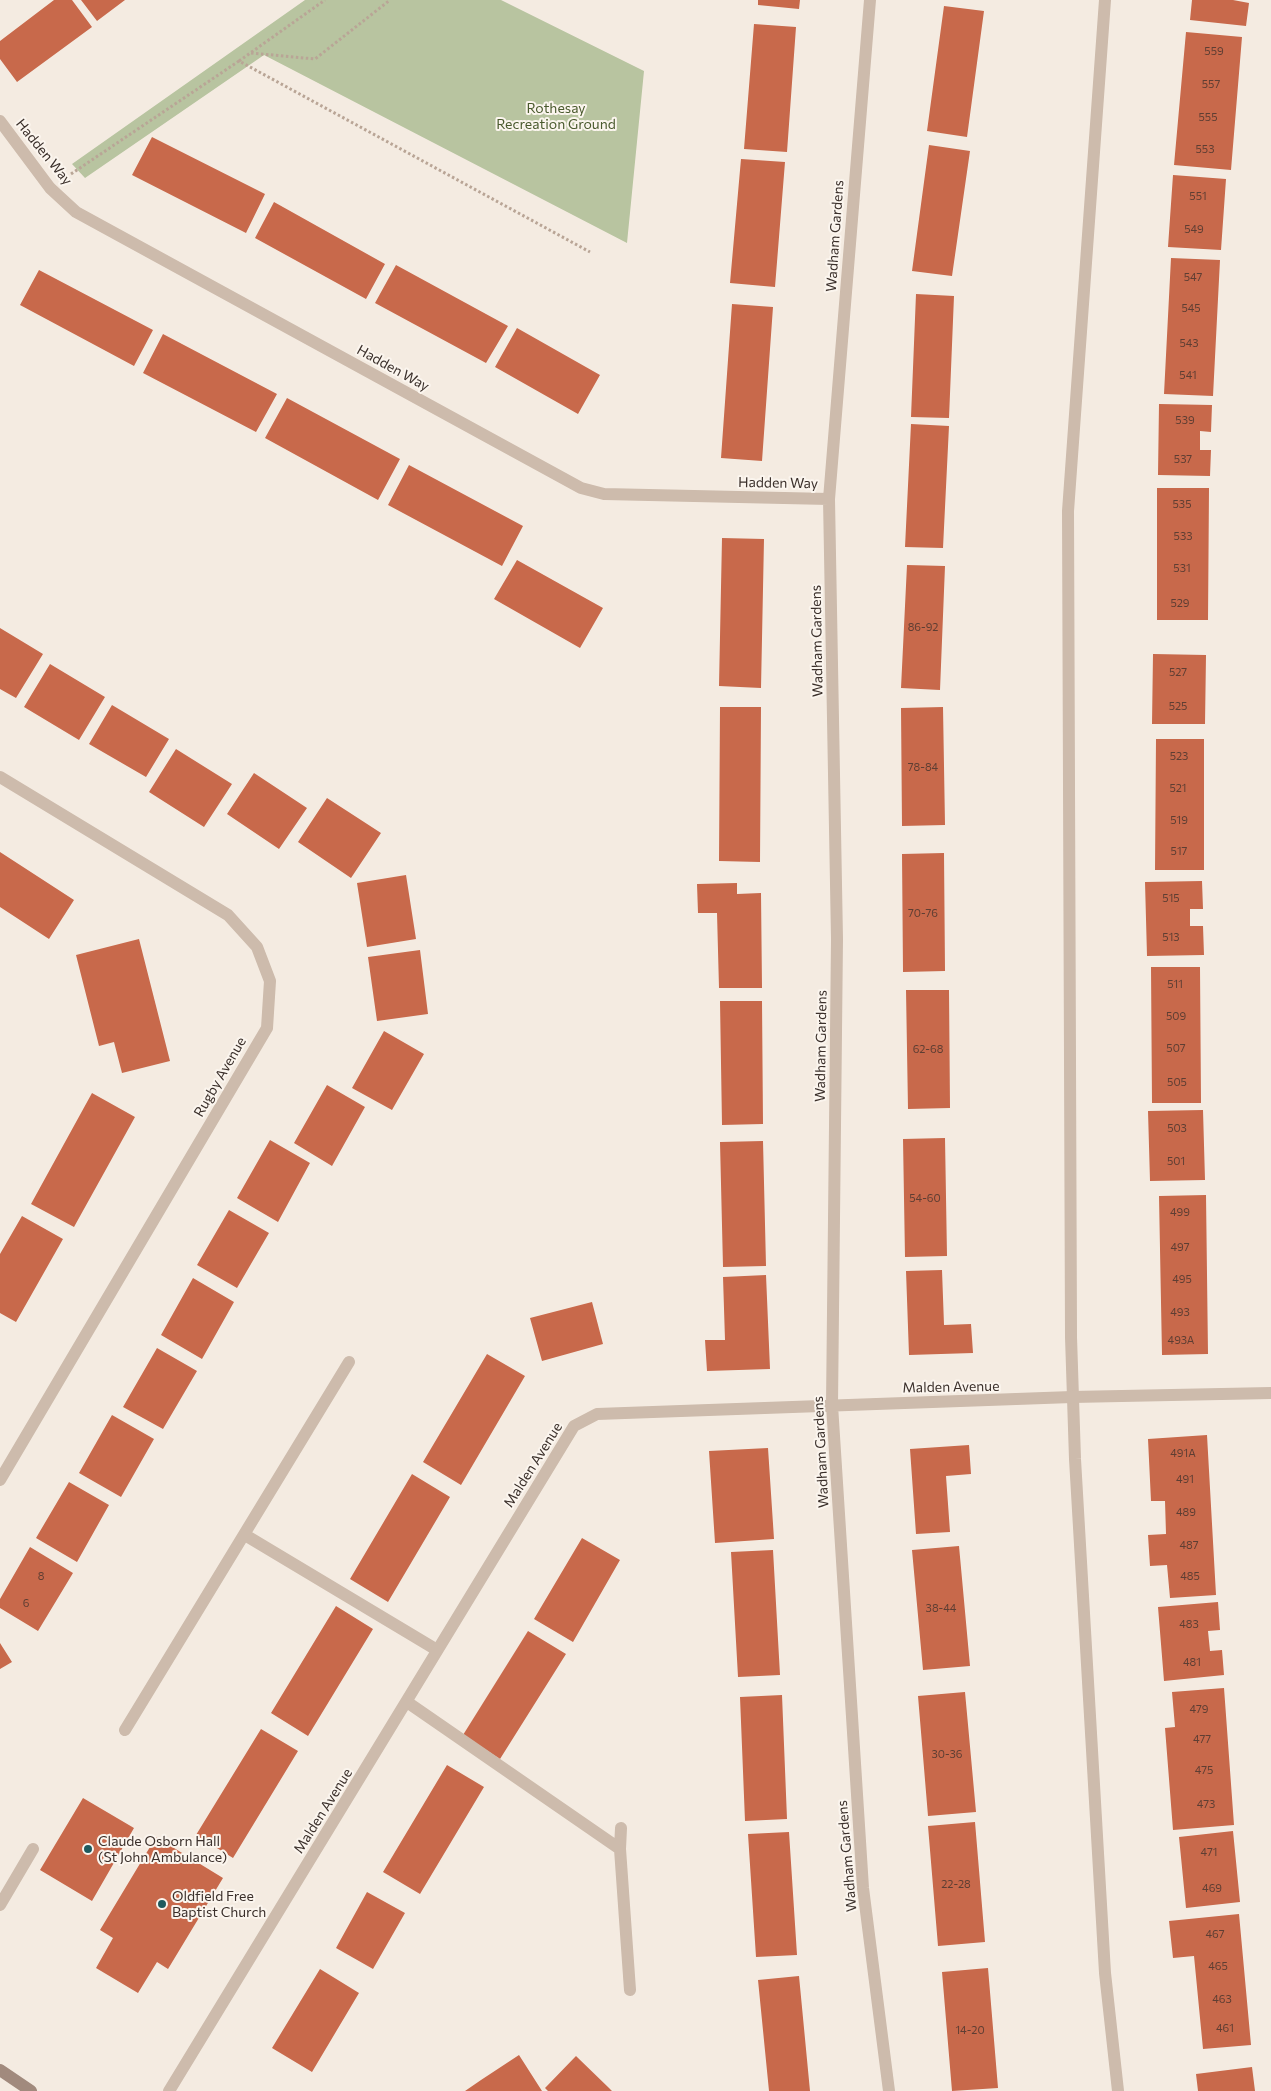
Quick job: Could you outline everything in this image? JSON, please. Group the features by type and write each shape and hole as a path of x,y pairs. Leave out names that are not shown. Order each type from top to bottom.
{"street":[{"name":"Wadham Gardens","path":"870,0 829,499 837,939 832,1405 864,1888 889,2091"},
{"path":"1105,0 1068,511 1072,1397 1105,1973 1118,2091"},
{"name":"Hadden Way","path":"0,122 50,188 76,212 581,488 604,494 829,499"},
{"name":"Rugby Avenue","path":"0,777 228,915 257,947 270,981 267,1028 0,1480"},
{"path":"125,1730 246,1535 349,1362"},
{"name":"Malden Avenue","path":"169,2091 574,1426 597,1414 1072,1397 1271,1393"},
{"path":"246,1535 437,1650"},
{"path":"407,1702 620,1849"},
{"path":"621,1828 620,1849 630,1990"},
{"path":"0,1905 33,1849"},
{"path":"0,2070 31,2091"}],"path":[{"path":"50,188 251,53 325,0"},
{"path":"251,53 314,59 390,0"},
{"path":"239,61 590,252"}],"green space":[{"name":"Rothesay Recreation Ground","path":"305,0 501,0 644,71 627,243 264,55 85,178 72,164"}],"building":[{"path":"54,0 72,0 92,27 17,82 0,59 0,41"},
{"path":"81,0 125,0 97,21"},
{"path":"758,0 800,0 799,9 758,5"},
{"path":"1192,0 1233,0 1249,3 1246,26 1190,20"},
{"path":"944,6 984,11 967,137 927,131"},
{"path":"754,24 796,27 787,152 744,149"},
{"path":"1186,32 1242,37 1231,170 1174,165"},
{"path":"152,137 265,194 246,233 132,175"},
{"path":"929,145 970,151 952,276 912,271"},
{"path":"741,159 785,162 775,287 730,283"},
{"path":"1173,175 1226,179 1221,250 1168,247"},
{"path":"274,202 385,264 366,299 255,238"},
{"path":"1171,258 1220,260 1213,396 1164,394"},
{"path":"396,265 508,326 486,363 375,303"},
{"path":"39,270 153,330 134,366 20,305"},
{"path":"916,294 954,296 949,418 911,417"},
{"path":"732,304 773,307 762,461 721,458"},
{"path":"517,328 600,375 578,414 495,367"},
{"path":"163,334 277,394 256,432 143,373"},
{"path":"287,398 400,459 378,500 265,438"},
{"path":"1159,404 1212,405 1211,432 1200,431 1200,450 1211,450 1210,476 1158,475"},
{"path":"911,424 949,426 943,548 905,547"},
{"path":"409,465 523,526 502,566 388,505"},
{"path":"1157,488 1209,488 1208,620 1157,620"},
{"path":"722,538 764,539 761,688 719,686"},
{"path":"517,560 603,608 580,648 494,599"},
{"path":"907,565 945,566 940,690 901,688"},
{"path":"0,628 43,654 16,698 0,689"},
{"path":"1153,654 1206,655 1205,724 1152,724"},
{"path":"50,664 105,697 79,740 24,707"},
{"path":"112,705 169,739 146,777 89,744"},
{"path":"720,707 761,707 760,862 719,861"},
{"path":"943,707 945,825 902,826 901,708"},
{"path":"1156,739 1204,739 1204,870 1155,870"},
{"path":"176,749 232,784 204,827 149,792"},
{"path":"254,773 307,808 279,849 227,814"},
{"path":"327,798 381,833 351,878 298,842"},
{"path":"0,852 74,900 49,939 0,907"},
{"path":"944,853 945,971 903,972 902,854"},
{"path":"406,875 416,939 367,947 357,883"},
{"path":"1202,881 1203,909 1190,909 1190,926 1203,926 1204,955 1147,956 1145,882"},
{"path":"737,883 737,894 761,893 762,988 719,988 717,913 698,913 697,884"},
{"path":"139,939 170,1061 122,1073 114,1042 99,1046 76,955"},
{"path":"420,950 428,1014 377,1021 368,957"},
{"path":"1151,967 1200,967 1201,1103 1152,1103"},
{"path":"906,990 949,990 950,1108 908,1109"},
{"path":"720,1001 762,1001 763,1124 722,1125"},
{"path":"384,1031 424,1054 392,1110 352,1088"},
{"path":"327,1085 365,1107 332,1166 294,1143"},
{"path":"92,1093 135,1117 74,1227 31,1204"},
{"path":"1203,1110 1205,1180 1150,1181 1148,1111"},
{"path":"945,1138 947,1256 905,1257 903,1139"},
{"path":"270,1140 310,1163 278,1222 237,1198"},
{"path":"763,1141 766,1266 723,1267 720,1142"},
{"path":"1206,1195 1208,1354 1162,1355 1159,1196"},
{"path":"229,1210 269,1233 237,1288 197,1265"},
{"path":"22,1216 63,1239 16,1322 0,1313 0,1254"},
{"path":"942,1270 944,1325 971,1324 973,1353 909,1355 906,1271"},
{"path":"766,1275 770,1369 707,1371 705,1340 725,1340 723,1277"},
{"path":"193,1278 234,1302 202,1359 161,1335"},
{"path":"592,1302 603,1344 542,1361 530,1318"},
{"path":"157,1348 197,1371 163,1429 123,1407"},
{"path":"487,1354 525,1376 461,1485 423,1462"},
{"path":"112,1415 154,1439 121,1497 79,1473"},
{"path":"1207,1435 1216,1595 1170,1598 1167,1565 1150,1566 1148,1535 1166,1534 1165,1501 1151,1501 1148,1439"},
{"path":"969,1445 971,1474 946,1476 950,1532 916,1534 910,1449"},
{"path":"768,1448 774,1539 715,1543 709,1451"},
{"path":"412,1474 450,1497 388,1602 350,1579"},
{"path":"69,1482 109,1505 77,1562 36,1538"},
{"path":"582,1538 620,1560 573,1642 534,1619"},
{"path":"959,1546 970,1666 923,1670 912,1550"},
{"path":"30,1547 73,1573 38,1631 0,1608 0,1599"},
{"path":"773,1550 780,1675 738,1677 731,1552"},
{"path":"1218,1602 1220,1630 1208,1631 1210,1651 1222,1650 1224,1675 1164,1681 1158,1607"},
{"path":"336,1606 373,1629 308,1736 271,1713"},
{"path":"528,1631 566,1654 500,1759 463,1735"},
{"path":"0,1643 12,1662 0,1669"},
{"path":"1224,1688 1234,1825 1173,1830 1165,1728 1175,1727 1172,1692"},
{"path":"965,1692 976,1812 928,1816 918,1696"},
{"path":"782,1695 787,1819 745,1821 740,1697"},
{"path":"261,1729 298,1751 233,1858 196,1835"},
{"path":"447,1765 484,1787 420,1894 383,1872"},
{"name":"Claude Osborn Hall (St John Ambulance)","path":"83,1798 134,1828 92,1901 40,1870"},
{"path":"975,1822 985,1942 938,1946 928,1826"},
{"path":"1233,1831 1240,1902 1186,1908 1179,1837"},
{"path":"789,1832 797,1955 756,1957 748,1834"},
{"name":"Oldfield Free Baptist Church","path":"156,1837 223,1878 168,1969 157,1962 138,1993 96,1968 113,1938 100,1930"},
{"path":"367,1892 405,1913 373,1969 336,1948"},
{"path":"1239,1914 1251,2045 1203,2049 1194,1956 1173,1958 1169,1921"},
{"path":"988,1968 998,2088 952,2091 942,1972"},
{"path":"320,1969 359,1993 312,2072 272,2048"},
{"path":"799,1976 810,2091 769,2091 758,1980"},
{"path":"519,2055 542,2091 465,2091 481,2080"},
{"path":"576,2056 612,2091 548,2091 545,2088"},
{"path":"1252,2067 1255,2091 1198,2091 1196,2074"}],"place":[{"name":"Claude Osborn Hall (St John Ambulance)","path":"88,1849"},
{"name":"Oldfield Free Baptist Church","path":"162,1904"}]}
